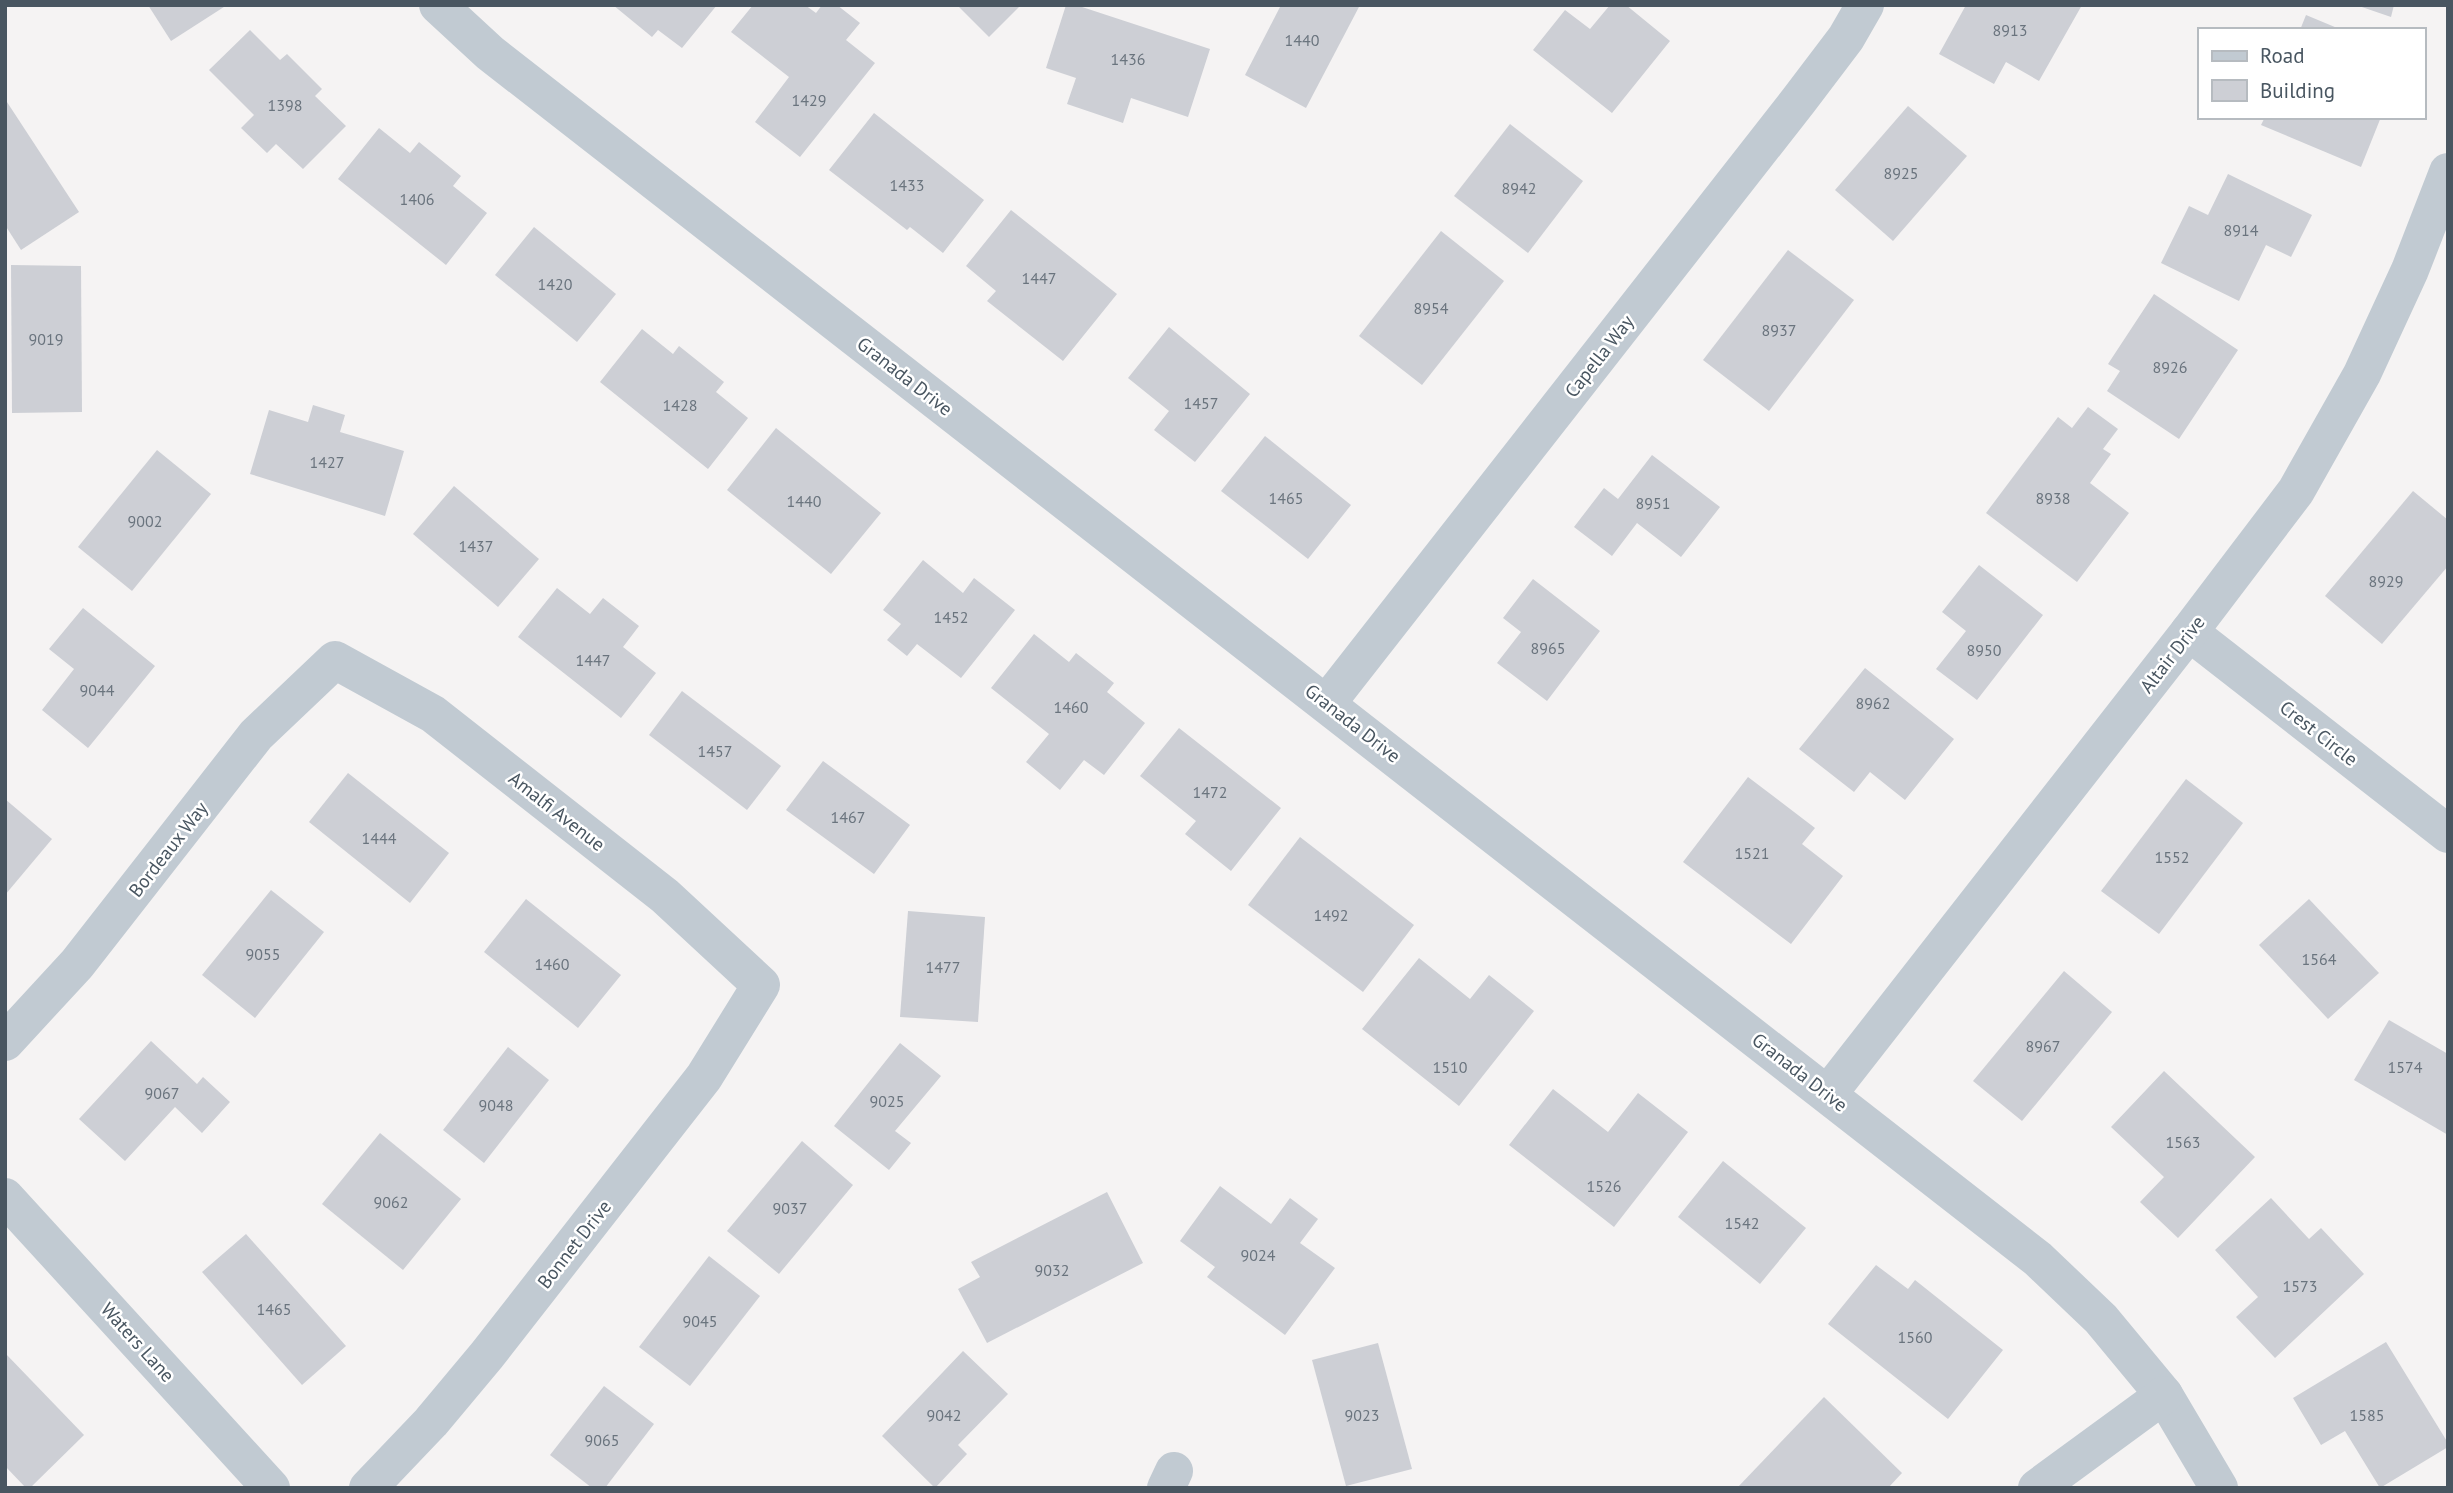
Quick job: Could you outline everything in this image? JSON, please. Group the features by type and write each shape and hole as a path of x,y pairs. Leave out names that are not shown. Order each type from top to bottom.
{"street":[{"name":"Granada Drive","path":"438,5 490,53 2038,1259 2101,1319 2164,1395 2219,1488"},
{"name":"Capella Way","path":"1327,703 1799,100 1846,38 1865,5"},
{"name":"Altair Drive","path":"1828,1094 2296,491 2362,374 2410,270 2448,172"},
{"name":"Crest Circle","path":"2189,632 2448,834"},
{"name":"Amalfi Avenue","path":"335,660 433,714 665,896 761,985"},
{"name":"Bordeaux Way","path":"5,1042 77,964 256,735 335,660"},
{"name":"Bonnet Drive","path":"368,1488 432,1422 504,1333 704,1077 761,985"},
{"name":"Waters Lane","path":"5,1197 271,1488"},
{"path":"2037,1488 2164,1395"}],"building":[{"path":"148,5 227,5 171,41"},
{"path":"613,5 717,5 682,48 658,30 652,37"},
{"path":"753,5 805,5 816,13 822,5 837,5 860,23 846,40 875,63 800,157 755,122 789,77 731,32"},
{"path":"957,5 1021,5 989,37"},
{"path":"1066,5 1076,5 1210,49 1188,117 1131,98 1123,123 1067,104 1076,78 1046,68"},
{"path":"1281,5 1360,5 1306,108 1245,75"},
{"path":"1610,5 1626,5 1670,41 1612,113 1533,50 1565,10 1590,29"},
{"path":"1966,5 2082,5 2039,81 2006,62 1994,84 1939,54"},
{"path":"2356,5 2394,5 2391,17"},
{"path":"2306,15 2337,28 2301,28"},
{"path":"250,30 280,60 287,54 322,89 315,96 346,126 303,169 276,144 267,153 241,128 254,115 209,70"},
{"path":"5,99 79,212 21,250 5,225"},
{"path":"1908,106 1967,156 1893,241 1835,190"},
{"path":"874,113 984,200 943,253 910,227 907,230 829,170"},
{"path":"2264,119 2380,119 2361,167 2261,125"},
{"path":"1510,124 1583,181 1528,253 1454,196"},
{"path":"379,128 410,153 419,142 461,176 453,186 487,213 446,265 338,179"},
{"path":"2228,174 2312,215 2291,257 2266,245 2239,301 2161,263 2189,206 2208,215"},
{"path":"1011,210 1117,294 1063,361 987,301 996,291 966,266"},
{"path":"534,227 616,294 577,342 495,275"},
{"path":"1441,231 1504,281 1422,385 1359,336"},
{"path":"1788,250 1854,300 1769,411 1703,360"},
{"path":"11,265 81,266 82,412 12,413"},
{"path":"2154,294 2238,350 2179,439 2107,391 2120,371 2108,364"},
{"path":"1169,327 1250,394 1195,462 1154,430 1169,411 1128,378"},
{"path":"642,329 673,354 679,346 724,382 716,392 748,418 708,469 600,382"},
{"path":"313,405 345,415 340,432 404,451 385,516 250,474 269,410 308,422"},
{"path":"2088,407 2118,429 2103,449 2111,454 2090,483 2129,513 2077,582 1986,513 2058,417 2072,428"},
{"path":"776,428 881,513 831,574 727,490"},
{"path":"1265,436 1351,505 1308,559 1221,491"},
{"path":"157,450 211,494 132,591 78,547"},
{"path":"1652,455 1720,507 1681,557 1637,523 1612,556 1574,527 1604,488 1618,499"},
{"path":"454,486 539,559 498,607 413,534"},
{"path":"2413,491 2448,520 2448,566 2382,644 2325,596"},
{"path":"923,560 963,593 974,578 1015,610 961,678 917,644 907,656 887,640 901,624 883,610"},
{"path":"1979,565 2043,615 1977,700 1936,669 1966,631 1942,612"},
{"path":"1533,579 1600,631 1547,701 1497,663 1521,632 1503,618"},
{"path":"557,588 590,614 603,598 639,626 623,647 656,673 621,718 518,637"},
{"path":"83,608 155,666 88,748 42,710 74,669 49,649"},
{"path":"1034,634 1069,662 1076,653 1114,683 1107,692 1145,723 1104,775 1084,760 1060,790 1026,762 1049,734 991,688"},
{"path":"1865,668 1954,739 1905,800 1870,772 1854,792 1799,749"},
{"path":"682,691 781,766 747,810 649,735"},
{"path":"1179,728 1281,808 1231,871 1185,834 1196,821 1140,776"},
{"path":"823,761 910,825 874,874 786,810"},
{"path":"348,773 449,853 410,903 309,822"},
{"path":"1748,777 1815,828 1802,844 1843,876 1791,944 1683,862"},
{"path":"2186,779 2243,823 2159,934 2101,891"},
{"path":"5,799 52,839 5,895"},
{"path":"1300,837 1414,925 1363,992 1248,905"},
{"path":"271,890 324,932 255,1018 202,975"},
{"path":"526,899 621,975 578,1028 484,952"},
{"path":"2309,899 2379,973 2328,1019 2259,945"},
{"path":"908,911 985,917 978,1022 900,1017"},
{"path":"1419,958 1470,999 1489,975 1534,1011 1459,1106 1362,1029"},
{"path":"2064,971 2112,1012 2022,1121 1973,1081"},
{"path":"2389,1020 2448,1054 2448,1135 2354,1080"},
{"path":"151,1041 197,1084 203,1077 230,1102 202,1133 175,1107 125,1161 79,1119"},
{"path":"900,1043 941,1076 895,1131 911,1143 889,1170 834,1126"},
{"path":"508,1047 549,1080 484,1163 443,1130"},
{"path":"2164,1071 2255,1157 2178,1238 2140,1202 2164,1177 2111,1127"},
{"path":"1553,1089 1608,1132 1638,1093 1688,1132 1614,1227 1509,1145"},
{"path":"380,1133 461,1199 403,1270 322,1204"},
{"path":"802,1141 853,1185 779,1274 727,1231"},
{"path":"1723,1161 1806,1228 1760,1284 1678,1217"},
{"path":"1220,1186 1271,1224 1290,1198 1318,1219 1300,1243 1335,1268 1285,1335 1207,1277 1215,1267 1180,1241"},
{"path":"1107,1192 1143,1263 987,1343 958,1289 980,1277 971,1262"},
{"path":"2271,1198 2309,1239 2321,1228 2364,1274 2275,1358 2236,1317 2258,1297 2215,1250"},
{"path":"246,1234 346,1346 302,1385 202,1272"},
{"path":"709,1256 760,1296 690,1386 639,1347"},
{"path":"1876,1265 1908,1289 1915,1280 2003,1350 1948,1419 1828,1324"},
{"path":"2386,1342 2448,1447 2380,1488 2345,1431 2321,1445 2293,1398"},
{"path":"1378,1343 1412,1469 1346,1486 1312,1360"},
{"path":"963,1351 1008,1394 958,1445 967,1454 935,1488 882,1436"},
{"path":"5,1353 84,1435 30,1488 26,1488 5,1466"},
{"path":"604,1386 654,1424 605,1488 592,1488 550,1455"},
{"path":"1824,1397 1902,1473 1888,1488 1737,1488"}]}
